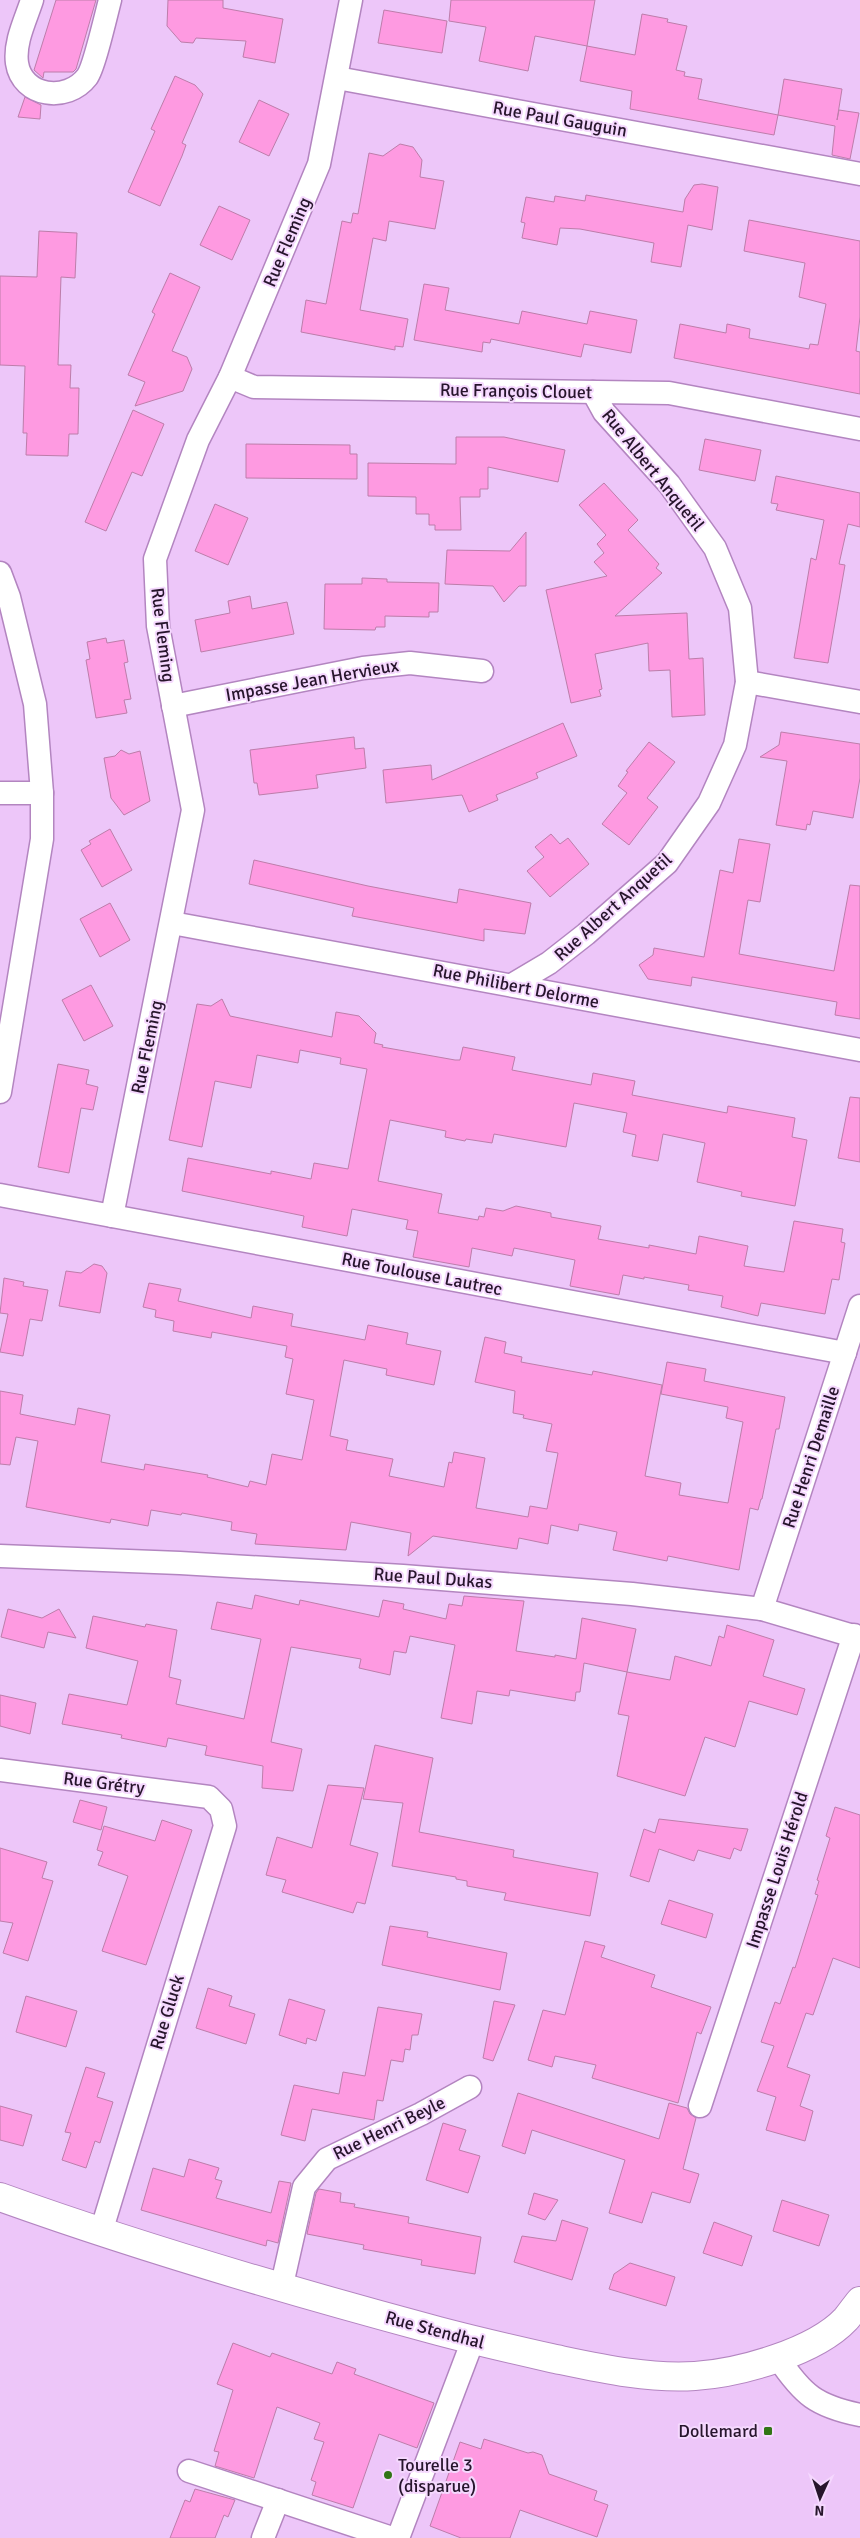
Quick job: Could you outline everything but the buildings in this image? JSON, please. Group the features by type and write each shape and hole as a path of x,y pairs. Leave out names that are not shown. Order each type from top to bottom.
{"street":[{"path":"32,0 16,46 17,62 21,78 31,88 54,94 76,88 88,75 110,0"},
{"path":"337,78 351,0"},
{"name":"Rue Paul Gauguin","path":"337,78 860,174"},
{"name":"Rue Fleming","path":"112,1216 194,810 158,626 155,559 198,440 230,377 319,164 337,78"},
{"name":"Rue François Clouet","path":"230,377 254,387 669,393 860,429"},
{"name":"Rue Albert Anquetil","path":"512,985 549,963 586,934 667,863 709,803 735,744 747,682 740,608 715,548 669,484 604,412 593,392"},
{"path":"0,573 9,597 35,704 42,793 42,838 0,1092"},
{"name":"Impasse Jean Hervieux","path":"173,706 363,668 410,663 482,672"},
{"path":"747,682 860,702"},
{"path":"0,792 42,793"},
{"name":"Rue Philibert Delorme","path":"172,923 860,1050"},
{"name":"Rue Toulouse Lautrec","path":"0,1195 845,1353"},
{"name":"Rue Henri Demaille","path":"762,1609 860,1306"},
{"name":"Rue Paul Dukas","path":"0,1556 180,1563 403,1576 632,1594 762,1609 857,1637"},
{"name":"Impasse Louis Hérold","path":"700,2106 857,1637"},
{"name":"Rue Grétry","path":"0,1770 209,1797"},
{"name":"Rue Gluck","path":"101,2232 225,1826 221,1809 209,1797"},
{"name":"Rue Henri Beyle","path":"281,2289 304,2187 327,2159 470,2088"},
{"name":"Rue Stendhal","path":"0,2197 101,2232 281,2289 473,2340 626,2374 694,2376 743,2369 778,2358 835,2328 846,2319 860,2301"},
{"path":"398,2538 473,2340"},
{"path":"778,2358 792,2378 812,2398 830,2409 860,2415"},
{"path":"189,2471 392,2538"},
{"path":"264,2538 278,2500"}],"place":[{"name":"Dollemard","path":"768,2431"},
{"name":"Tourelle 3 (disparue)","path":"388,2475"}]}
